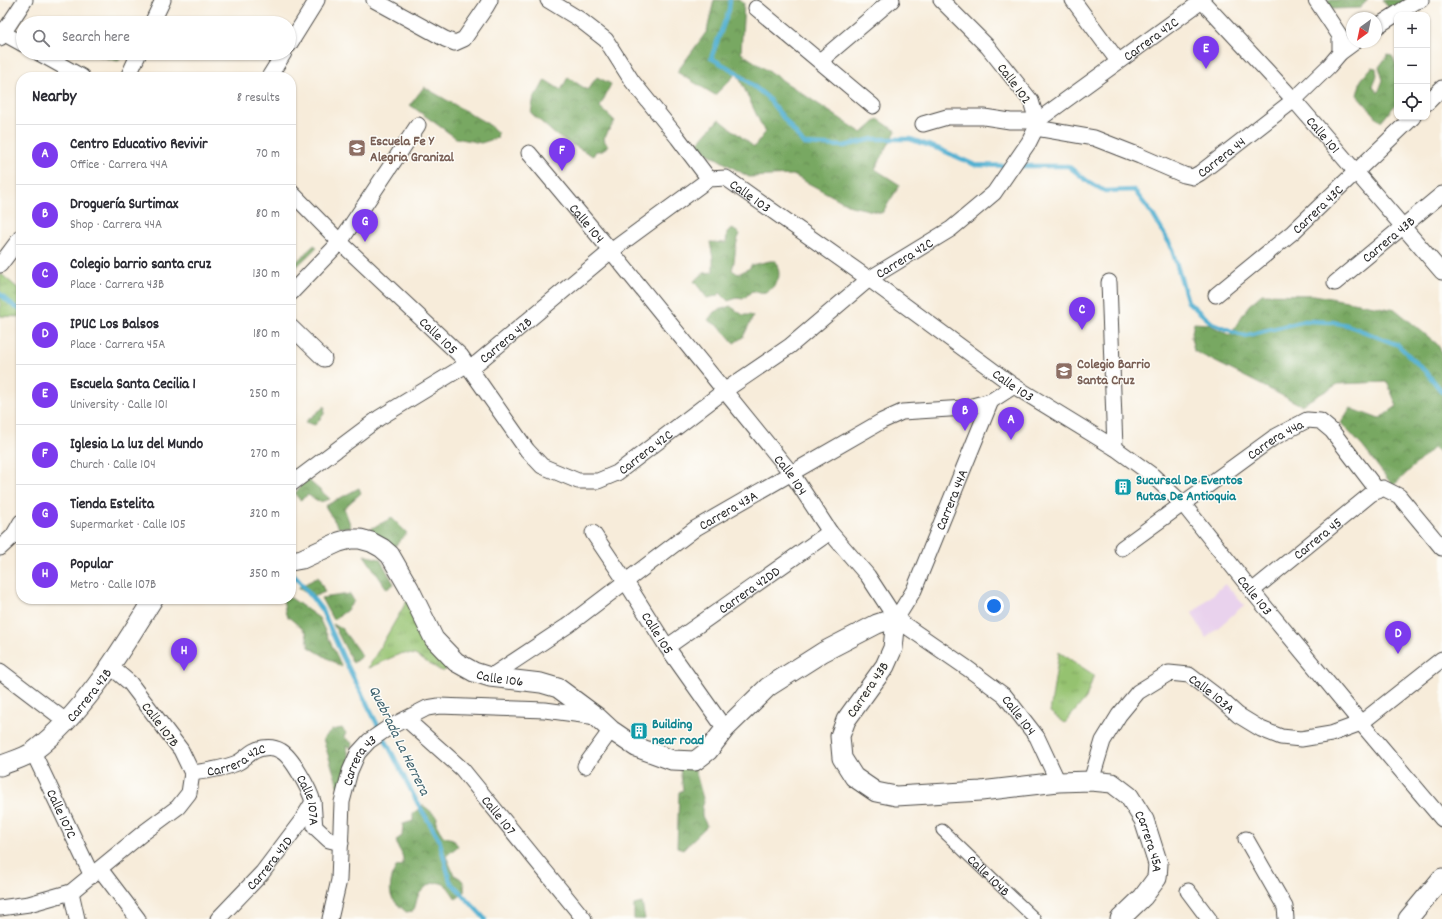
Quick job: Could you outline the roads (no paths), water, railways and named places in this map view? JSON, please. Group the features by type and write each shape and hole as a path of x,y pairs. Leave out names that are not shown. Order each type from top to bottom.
{"street":[{"path":"16,41 1,34 25,0"},
{"path":"155,16 163,0"},
{"path":"296,34 317,0"},
{"path":"374,0 455,43 464,39 490,0"},
{"path":"548,0 579,19 606,40 632,81 709,179"},
{"path":"820,61 892,0"},
{"path":"1073,0 1118,61"},
{"name":"Carrera 42C","path":"578,481 598,481 617,473 724,391 790,346 869,279 951,229 994,193 1034,130 1118,61 1202,0"},
{"name":"Calle 101","path":"1202,0 1294,100 1442,272"},
{"path":"1316,0 1340,36 1340,53"},
{"path":"1382,23 1415,2 1421,0"},
{"name":"Calle 102","path":"924,124 947,117 984,117 1010,120 1034,130 1031,101 988,47 944,1"},
{"path":"756,8 873,106"},
{"name":"Carrera 44","path":"1034,130 1094,138 1184,175 1193,177 1294,100 1329,66 1340,53 1347,48"},
{"path":"52,60 73,72"},
{"path":"130,72 136,60"},
{"path":"272,72 280,60"},
{"path":"1430,100 1442,88"},
{"name":"Carrera 43C","path":"1216,295 1293,232 1410,120"},
{"path":"296,288 340,242 418,125"},
{"name":"Calle 104","path":"529,153 611,251 792,474 830,532 868,576 896,619 1005,696 1037,737 1058,782"},
{"name":"Calle 103","path":"709,179 726,178 869,279 1014,386 1115,448 1152,475 1183,504 1252,592 1442,819"},
{"name":"Carrera 42B","path":"296,480 379,418 466,365 476,364 611,251 709,179"},
{"name":"Carrera 43B","path":"1335,283 1442,194"},
{"name":"Calle 105","path":"296,197 340,242 461,356 527,450 542,466 578,481"},
{"path":"0,265 16,244"},
{"path":"1109,282 1115,448"},
{"path":"296,332 324,359"},
{"path":"992,401 1014,386"},
{"name":"Carrera 43A","path":"490,677 567,626 696,528 882,421 902,412 965,408 992,401"},
{"name":"Carrera 44A","path":"896,619 914,590 992,401"},
{"name":"Carrera 44a","path":"1122,548 1273,438 1307,420 1320,421 1332,431 1380,489"},
{"path":"1380,489 1399,496 1442,548"},
{"name":"Carrera 45","path":"1252,592 1371,494 1380,489"},
{"path":"0,548 13,536 16,531"},
{"name":"Carrera 42DD","path":"667,647 830,532"},
{"name":"Calle 105","path":"593,533 667,647 726,730"},
{"name":"Calle 106","path":"296,560 302,559 339,542 350,539 360,539 371,542 382,548 390,555 409,588 434,639 456,662 474,672 490,677 541,683 558,688 636,747 672,760 695,761 708,751 726,730"},
{"name":"Carrera 42B","path":"0,766 32,752 67,722 110,666 150,604"},
{"path":"726,730 768,687 823,652 877,624 896,619"},
{"name":"Carrera 43B","path":"896,619 893,648 885,666 846,720 840,736 842,758 854,776 876,792 896,796 981,791 1058,782"},
{"path":"1361,723 1442,659"},
{"name":"Calle 107B","path":"110,666 130,683 181,750 192,773"},
{"path":"0,671 67,722"},
{"name":"Calle 103A","path":"1090,780 1103,741 1119,715 1138,692 1169,673 1189,675 1218,697 1238,715 1261,729 1281,737 1301,740 1331,734 1361,723"},
{"name":"Carrera 43","path":"330,919 339,880 342,802 350,771 358,753 369,741 388,728 427,708 440,706 545,710 604,724"},
{"name":"Calle 107","path":"406,719 462,769 584,919"},
{"path":"585,766 604,724"},
{"name":"Carrera 42C","path":"192,773 212,770 237,762 250,752 263,748 270,747 280,750"},
{"name":"Calle 107A","path":"280,750 287,755 308,788 312,802 315,827 329,840 341,843"},
{"name":"Calle 107C","path":"32,752 96,873 138,919"},
{"path":"0,908 29,904 71,892 143,833 178,807 189,793 192,773"},
{"path":"1058,782 1090,780"},
{"name":"Carrera 45A","path":"1090,780 1112,783 1129,796 1144,820 1158,864 1157,878 1143,897 1124,918"},
{"name":"Carrera 42D","path":"218,919 262,873 302,820 312,802"},
{"name":"Calle 104B","path":"942,830 1035,919"},
{"path":"1246,840 1285,907 1286,919"},
{"path":"1408,919 1442,878"},
{"path":"1188,891 1209,919"},
{"path":"71,892 77,919"}],"waterway":[{"path":"730,0 729,10 711,58 736,72 767,97 804,144 844,146 873,139 910,139 939,149 975,165 1009,166"},
{"path":"1016,166 1068,166 1090,183 1105,191 1134,190 1153,215 1171,246 1188,302 1212,323 1244,336 1305,321 1332,322 1347,325 1398,345 1428,374 1442,392"},
{"name":"Quebrada La Herrera","path":"0,294 16,307"},
{"name":"Quebrada La Herrera","path":"296,577 322,610 343,657 417,802 439,839 450,881 485,919"}],"place":[{"name":"Escuela Santa Cecilia 1","path":"1206,69"},
{"name":"Escuela Fe Y Alegria Granizal","path":"357,148"},
{"name":"Iglesia La luz del Mundo","path":"562,171"},
{"name":"Tienda Estelita","path":"365,242"},
{"name":"Colegio barrio santa cruz","path":"1082,330"},
{"name":"Colegio Barrio Santa Cruz","path":"1064,371"},
{"name":"Droguería Surtimax","path":"965,431"},
{"name":"Centro Educativo Revivir","path":"1011,440"},
{"name":"Sucursal De Eventos Rutas De Antioquia","path":"1123,487"},
{"name":"IPUC Los Balsos","path":"1398,654"},
{"name":"Popular","path":"184,671"},
{"name":"Building near road","path":"639,731"}]}
